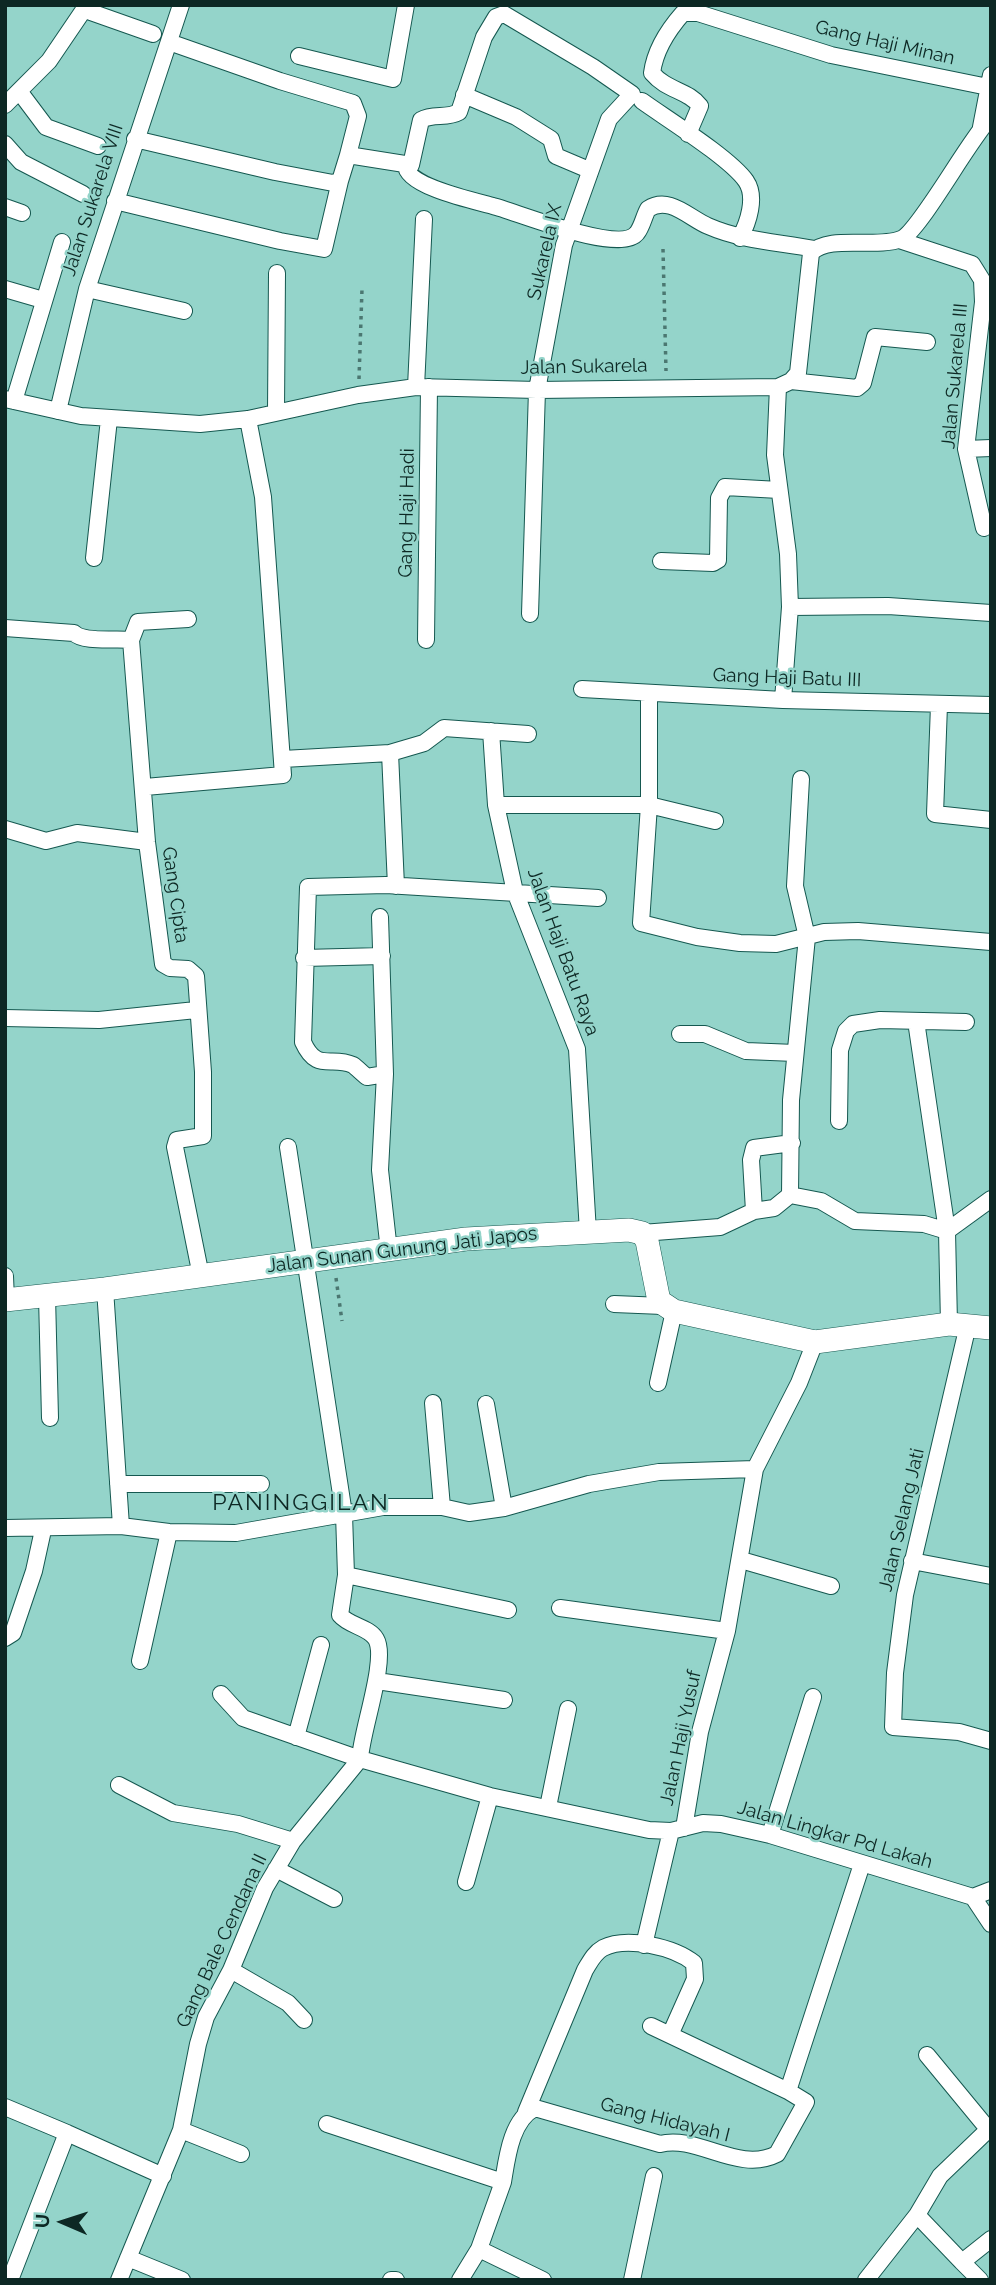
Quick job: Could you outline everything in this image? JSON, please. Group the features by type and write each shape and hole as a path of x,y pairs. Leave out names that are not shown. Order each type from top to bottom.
{"street":[{"name":"Jalan Sukarela VIII","path":"58,411 87,289 181,5"},
{"path":"299,56 393,79 406,5"},
{"path":"5,105 48,61 86,7 153,34"},
{"path":"348,155 406,165 413,161 421,120 429,115 454,115 464,95 484,37 496,16 505,10 637,97 746,181 751,192 750,214 740,238"},
{"name":"Gang Haji Minan","path":"688,134 700,106 694,99 662,85 652,74 654,59 671,26 683,13 698,13 831,55 990,81 986,122"},
{"path":"115,201 280,241 324,248 358,116 353,103 169,42"},
{"path":"19,91 46,127 97,146"},
{"path":"464,95 516,117 551,139 556,156 589,170"},
{"name":"Sukarela IX","path":"530,614 537,390 568,231 609,119 637,97"},
{"path":"406,165 406,172 411,176 435,188 568,231 627,239 637,233 649,209 661,204 673,206 698,222 740,238 815,248 899,240 914,230 986,122"},
{"path":"135,139 275,172 333,183 340,181"},
{"path":"5,144 21,162 83,194"},
{"path":"5,207 22,213"},
{"name":"Gang Haji Hadi","path":"424,219 426,640"},
{"name":"Jalan Sukarela III","path":"899,240 972,264 982,279 983,302 966,449 984,528"},
{"path":"10,400 62,242"},
{"path":"783,700 790,607 788,554 775,455 784,384 798,373 808,262 815,248"},
{"path":"276,411 277,273"},
{"path":"5,289 43,300"},
{"path":"87,289 184,311"},
{"name":"Jalan Sukarela","path":"10,400 109,419 200,424 248,419 358,395 423,387 537,390 784,384 857,388 863,383 875,337 927,342"},
{"path":"94,558 109,419"},
{"path":"145,787 283,775 276,719 263,498 248,419"},
{"path":"966,449 991,448"},
{"path":"661,561 713,563 718,560 719,498 725,487 779,490"},
{"path":"790,607 888,606 991,613"},
{"path":"5,628 74,633 78,638 97,640 104,637 131,640 138,622 188,619"},
{"name":"Gang Cipta","path":"131,640 145,787 147,842 163,964 170,968 188,969 196,976 196,1010 203,1072 202,1136 177,1140 175,1147 201,1276"},
{"name":"Gang Haji Batu III","path":"582,689 783,700 991,705"},
{"path":"649,694 649,805 641,923 697,937 740,943 776,944 824,932 991,942"},
{"path":"939,705 935,814 991,821"},
{"path":"283,759 390,753 417,746 444,728 528,734"},
{"name":"Jalan Haji Batu Raya","path":"491,731 496,805 515,892 577,1049 588,1231"},
{"path":"390,753 396,886"},
{"path":"658,1383 668,1309 655,1290 647,1241 642,1233 720,1227 754,1211 774,1208 790,1195 795,1053 807,937 795,886 801,779"},
{"path":"496,805 649,805 715,821"},
{"path":"5,829 46,841 77,833 128,842 147,842"},
{"path":"385,1074 367,1077 352,1065 318,1061 309,1055 303,1042 304,958 309,887 396,886 598,898"},
{"path":"380,917 385,1074 380,1170 389,1251"},
{"path":"304,958 382,956"},
{"path":"5,1018 99,1020 196,1010"},
{"path":"839,1121 839,1050 846,1031 862,1020 966,1022"},
{"name":"Jalan Selang Jati","path":"916,1021 947,1231 969,1325 912,1560 895,1673 892,1727 959,1732 991,1741"},
{"path":"680,1034 705,1034 746,1051 795,1053"},
{"path":"754,1211 751,1160 754,1148 792,1143"},
{"path":"288,1147 344,1514 346,1575 340,1615 371,1634 378,1642 377,1681 361,1739 360,1759"},
{"path":"790,1195 821,1201 855,1221 924,1224 947,1231 991,1199"},
{"name":"Jalan Sunan Gunung Jati Japos","path":"6,1300 501,1235 629,1230 642,1233"},
{"path":"5,1276 6,1300"},
{"path":"105,1289 121,1526"},
{"path":"47,1296 50,1418"},
{"path":"614,1304 668,1309 815,1342 969,1325"},
{"name":"Jalan Haji Yusuf","path":"221,1694 237,1715 360,1759 490,1796 649,1830 677,1830 727,1631 755,1469 799,1383 815,1342"},
{"path":"433,1403 442,1507"},
{"path":"486,1404 504,1508"},
{"path":"5,1528 43,1530 121,1526 169,1532 236,1533 383,1507 442,1507 469,1513 504,1508 589,1484 659,1472 755,1469"},
{"path":"118,1484 261,1484"},
{"path":"5,1638 13,1633 34,1571 43,1530"},
{"path":"140,1661 169,1532"},
{"path":"741,1560 831,1586"},
{"path":"912,1560 991,1576"},
{"path":"346,1575 508,1610"},
{"path":"560,1608 727,1631"},
{"path":"296,1737 321,1644"},
{"path":"377,1681 503,1700"},
{"path":"770,1835 813,1697"},
{"path":"548,1807 568,1709"},
{"name":"Gang Bale Cendana II","path":"119,2280 181,2130 206,2017 231,1970 276,1869 293,1841 360,1759"},
{"path":"119,1786 173,1813 238,1824 293,1841"},
{"path":"466,1882 490,1796"},
{"name":"Jalan Lingkar Pd Lakah","path":"677,1830 703,1823 721,1824 770,1835 978,1902"},
{"path":"644,1945 677,1830"},
{"path":"651,2026 788,2091 862,1864"},
{"path":"276,1869 334,1899"},
{"path":"991,1890 978,1902 991,1924"},
{"path":"460,2280 479,2249 503,2182 508,2154 595,1954 604,1947 644,1945 685,1956 694,1963 695,1979 670,2035"},
{"path":"231,1970 288,2003 304,2020"},
{"path":"888,2280 871,2274 917,2215 940,2176 989,2128 927,2055"},
{"name":"Gang Hidayah I","path":"526,2112 542,2108 660,2144 671,2141 735,2158 771,2157 777,2154 806,2102 788,2091"},
{"path":"5,2107 163,2176"},
{"path":"327,2124 503,2182"},
{"path":"181,2130 241,2154"},
{"path":"10,2280 67,2133"},
{"path":"632,2280 654,2176"},
{"path":"917,2215 980,2280"},
{"path":"962,2262 991,2239"},
{"path":"479,2249 543,2280"},
{"path":"128,2258 183,2280"}],"path":[{"path":"663,249 667,387"},
{"path":"358,395 362,289"},
{"path":"333,1258 342,1321"}],"district":[{"name":"PANINGGILAN","path":"301,1503"}]}
